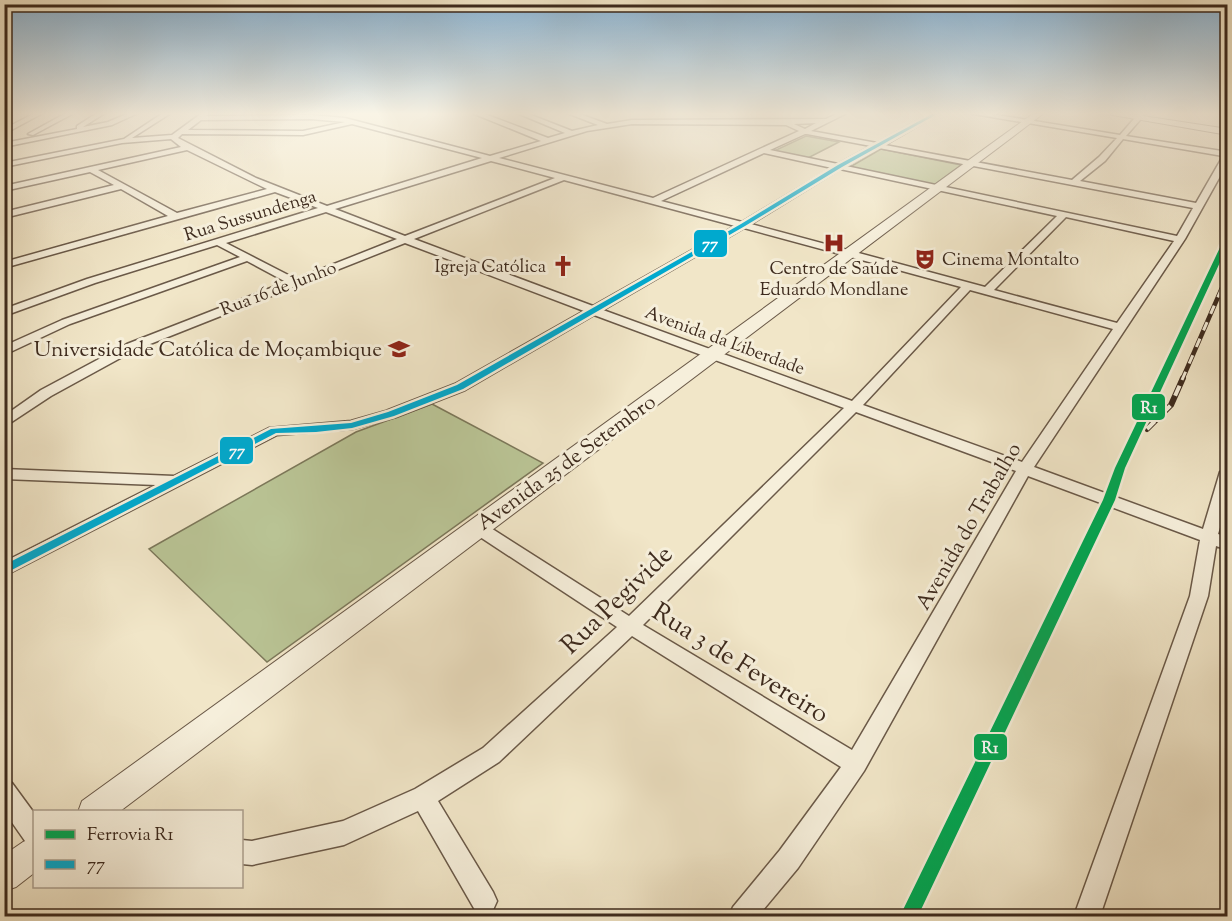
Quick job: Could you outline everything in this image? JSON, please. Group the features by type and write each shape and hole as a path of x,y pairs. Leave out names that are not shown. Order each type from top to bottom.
{"street":[{"path":"4,165 48,156"},
{"path":"4,189 149,156"},
{"name":"Avenida da Liberdade","path":"203,156 275,189 405,240 1218,541"},
{"path":"485,156 1121,328"},
{"name":"Rua Sussundenga","path":"4,313 91,281 499,156"},
{"path":"654,201 754,156"},
{"path":"790,156 1180,239"},
{"path":"4,570 274,431 352,424 429,401 460,387 859,156"},
{"path":"930,156 1197,206"},
{"name":"Avenida 25 de Setembro","path":"101,809 477,527 984,156"},
{"path":"1073,183 1105,156"},
{"name":"Avenida do Trabalho","path":"742,916 789,859 856,764 1024,470 1180,239 1226,156"},
{"path":"91,169 177,217"},
{"name":"Rua 16 de Junho","path":"4,423 46,393 131,347 564,177"},
{"path":"4,215 122,186"},
{"path":"4,265 275,189"},
{"path":"986,292 1063,215"},
{"path":"218,242 294,282"},
{"path":"4,351 66,322 247,258"},
{"name":"Rua Pegivide","path":"243,852 252,853 344,834 423,798 491,755 630,626 853,406 967,287"},
{"path":"1087,916 1218,541 1227,472"},
{"path":"4,474 176,482"},
{"name":"Rua 3 de Fevereiro","path":"477,527 630,626 856,764"},
{"path":"4,791 33,831"},
{"path":"423,798 484,901"},
{"path":"4,875 33,854"}],"green space":[{"path":"869,156 916,156 961,165 934,185 850,167"},
{"path":"432,404 543,463 267,662 149,549 356,432"}],"railway":[{"path":"1182,380 1228,274"},
{"path":"1147,429 1171,405 1183,378"}],"rail line":[{"name":"R1","path":"909,916 1109,500 1120,468 1228,237"}],"transit line":[{"name":"77","path":"4,570 274,431 352,425 391,414 460,387 743,225 858,156"}],"place":[{"name":"Centro de Saúde Eduardo Mondlane","path":"834,243"},
{"name":"Cinema Montalto","path":"925,259"},
{"name":"Igreja Católica","path":"563,266"},
{"name":"Universidade Católica de Moçambique","path":"399,349"}]}
